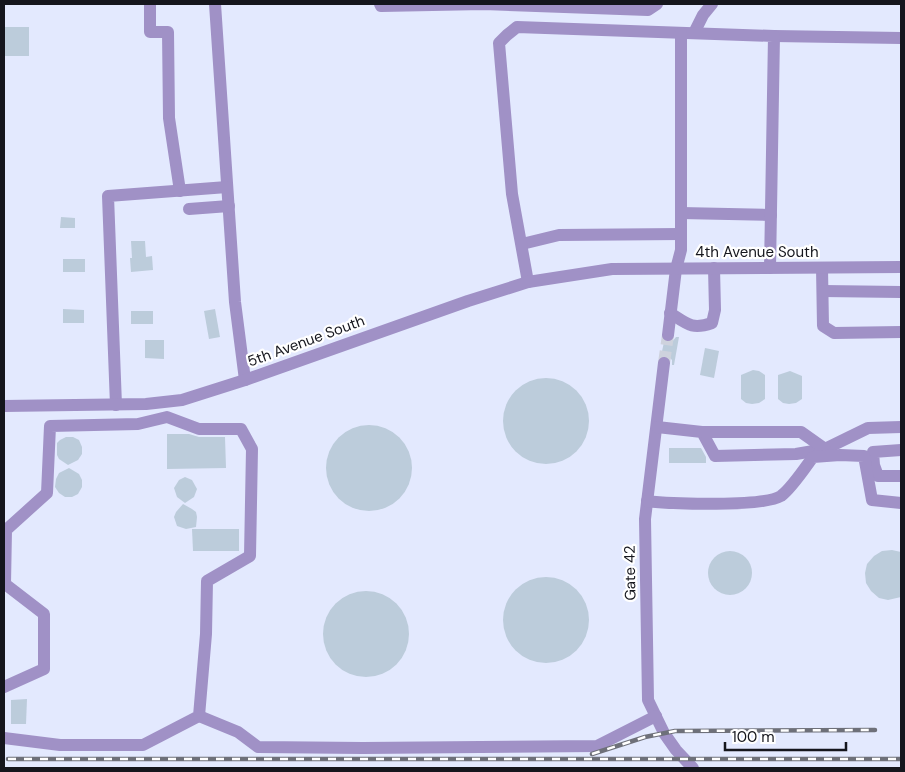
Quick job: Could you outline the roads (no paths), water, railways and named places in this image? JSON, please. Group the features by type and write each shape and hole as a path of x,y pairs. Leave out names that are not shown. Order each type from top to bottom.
{"street":[{"path":"150,4 150,32 168,32 169,118 180,191"},
{"path":"215,4 235,302 245,380"},
{"path":"380,5 484,4 648,10 657,4"},
{"path":"668,335 676,268 681,250 688,33 712,4"},
{"path":"528,282 512,194 499,43 517,27 774,36 901,38"},
{"path":"770,268 774,36"},
{"path":"116,405 108,196 227,187"},
{"path":"189,209 229,206"},
{"path":"681,213 771,215"},
{"path":"522,244 559,235 681,234"},
{"name":"5th Avenue South","path":"4,406 146,404 182,400 528,282 612,268"},
{"name":"4th Avenue South","path":"612,268 901,268"},
{"path":"670,313 686,323 700,327 712,323 715,310 714,268"},
{"path":"822,268 823,326 834,333 901,332"},
{"path":"823,291 901,292"},
{"name":"Gate 42","path":"664,363 645,529 648,700 664,733 676,750 693,768"},
{"path":"4,687 44,669 44,614 5,584 6,530 47,493 50,426 138,424 167,417 199,428 241,429 252,448 250,556 207,581 206,634 199,716"},
{"path":"657,427 702,432 801,432 824,448"},
{"path":"702,432 715,456 796,454 824,448 868,428 901,427"},
{"path":"901,450 873,452 874,465 878,476 901,476"},
{"path":"648,501 669,503 749,503 780,496 802,473 812,458 840,455 864,456 872,500 901,503"},
{"path":"199,716 238,732 258,747 362,748 597,746 656,716"},
{"path":"4,738 60,746 142,746 199,716"}],"tunnel":[{"path":"664,363 668,335"}],"railway":[{"path":"592,754 645,737 675,731 875,730"},
{"path":"8,759 901,759"}]}
